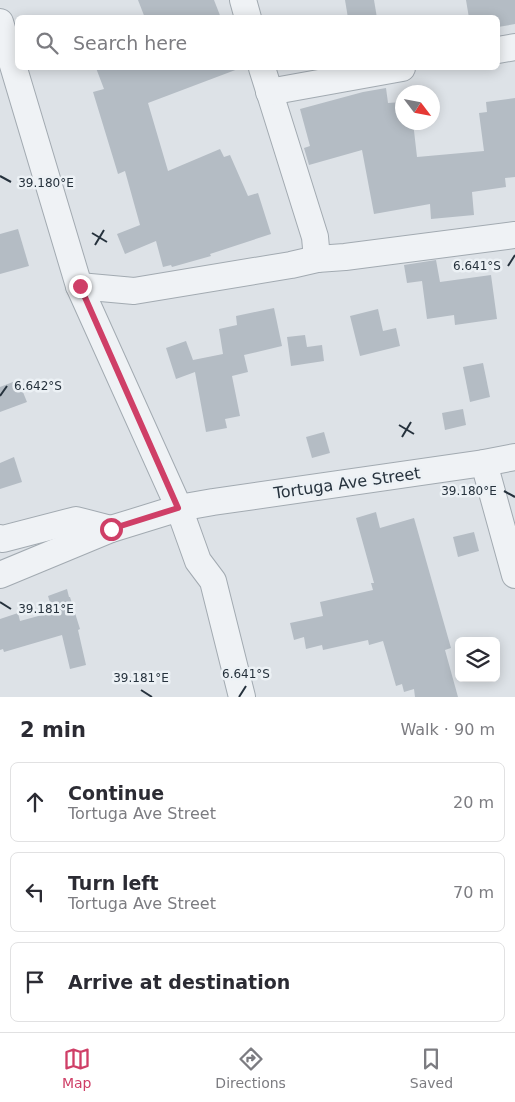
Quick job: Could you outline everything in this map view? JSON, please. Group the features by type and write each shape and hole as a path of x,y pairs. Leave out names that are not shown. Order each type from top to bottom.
{"street":[{"path":"243,0 247,15"},
{"path":"0,22 80,286 178,508 198,561 213,581 242,697"},
{"path":"500,50 515,47"},
{"path":"317,259 314,237 265,80 379,70"},
{"path":"80,286 134,291 317,259 515,235"},
{"name":"Tortuga Ave Street","path":"0,575 111,529 178,508 515,457"},
{"path":"484,463 515,575"},
{"path":"0,538 3,539 76,520 111,529"}],"building":[{"path":"138,0 214,0 220,15 144,15"},
{"path":"345,0 374,0 376,15 348,15"},
{"path":"466,0 515,0 515,24 500,27 500,15 468,15"},
{"path":"97,70 235,70 148,103 168,171 220,149 224,157 230,155 248,196 258,193 271,234 210,254 211,256 172,267 171,265 163,267 156,241 125,254 117,234 140,225 125,171 118,174 93,92 104,89"},
{"path":"386,88 388,103 395,102 395,130 414,130 417,157 484,151 479,113 487,112 486,102 515,98 515,177 505,178 506,187 472,192 474,215 431,219 430,204 374,214 362,150 309,165 304,148 310,146 300,109 363,92"},
{"path":"18,229 29,266 0,274 0,234"},
{"path":"436,260 440,282 491,275 497,319 455,325 454,315 427,319 422,281 407,283 404,265"},
{"path":"274,308 282,346 244,355 248,372 232,376 240,416 225,419 227,428 206,432 195,372 176,379 166,348 186,341 193,360 223,354 219,329 237,325 236,316"},
{"path":"378,309 383,331 396,328 400,346 360,356 350,316"},
{"path":"305,335 307,347 322,345 324,361 291,366 287,337"},
{"path":"483,363 490,397 470,402 463,367"},
{"path":"18,380 27,402 0,412 0,387"},
{"path":"463,409 466,425 445,430 442,413"},
{"path":"324,432 330,453 312,458 306,437"},
{"path":"14,457 22,482 0,489 0,463"},
{"path":"376,512 380,528 414,518 451,648 445,650 458,697 415,697 414,689 404,692 402,684 396,686 383,641 369,645 368,640 323,650 322,645 306,649 304,637 294,640 290,623 323,616 320,602 373,590 371,583 374,583 356,518"},
{"path":"474,532 479,551 458,557 453,537"},
{"path":"67,589 80,629 78,630 86,665 70,669 62,635 4,652 3,649 0,650 0,619 18,613 20,621 53,612 48,596"}],"route":[{"path":"80,286 178,508 111,529"}]}
